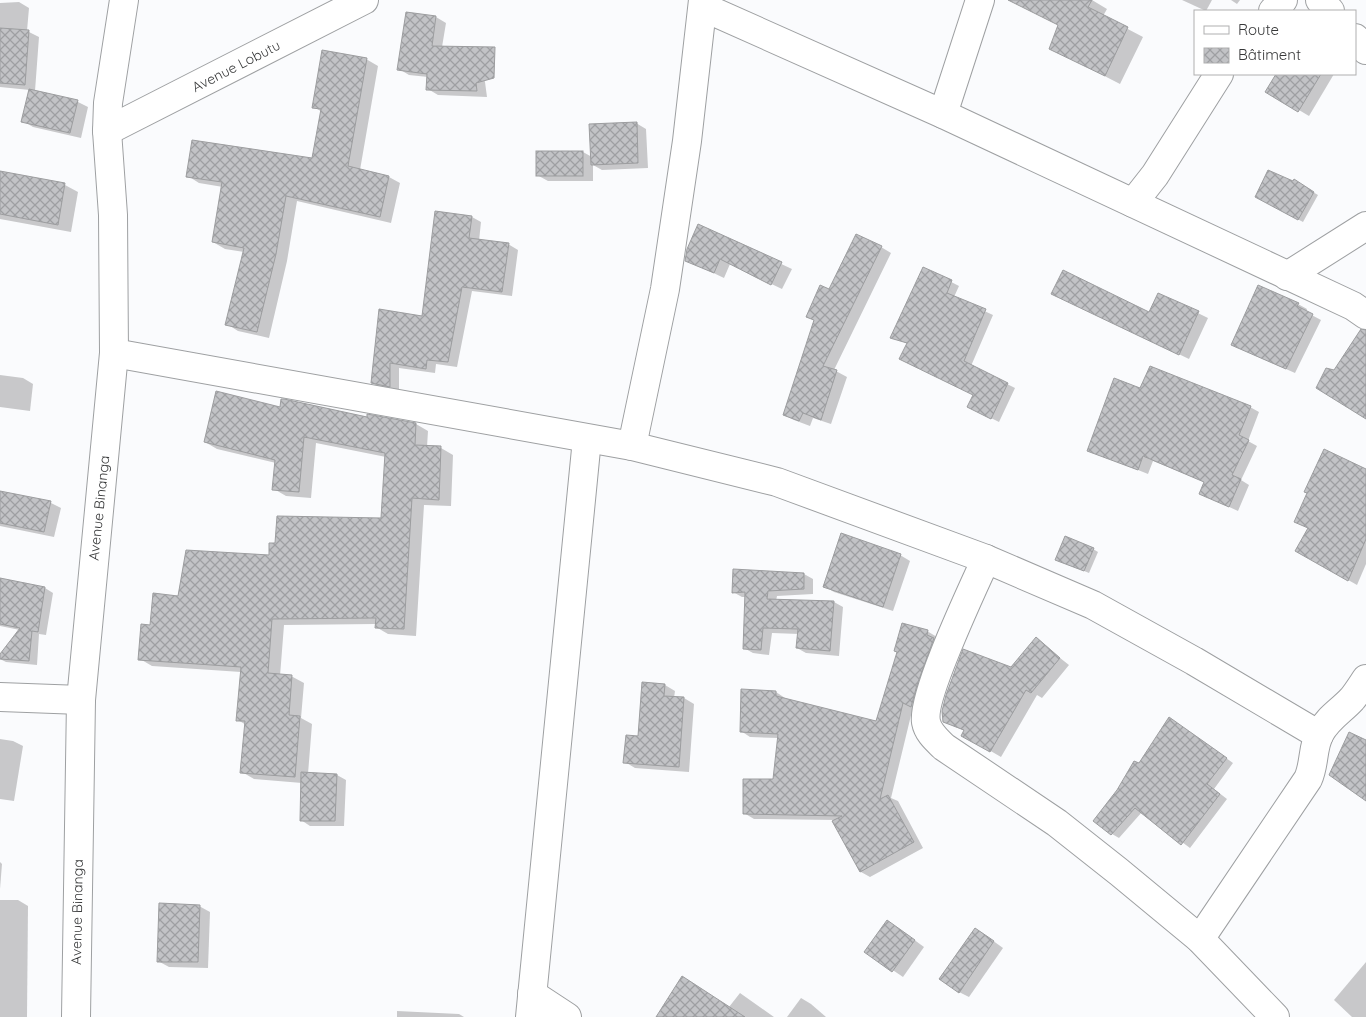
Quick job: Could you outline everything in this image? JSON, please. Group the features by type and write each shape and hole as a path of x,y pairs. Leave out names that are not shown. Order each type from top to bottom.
{"street":[{"name":"Avenue Binanga","path":"76,1017 81,700 114,353 113,193 108,131 108,103 124,0"},
{"name":"Avenue Lobutu","path":"108,131 364,0"},
{"path":"943,114 980,0"},
{"path":"1273,10 1283,0"},
{"path":"1320,0 1329,10"},
{"path":"632,446 666,289 703,3 1353,306 1366,315"},
{"path":"1133,203 1155,175 1218,75"},
{"path":"1287,276 1366,226"},
{"path":"114,353 587,440 632,446 777,482 986,559 1093,605 1194,661 1319,735"},
{"path":"567,1017 531,1005 587,440"},
{"path":"986,559 952,636 926,706 926,722 929,730 944,747 1083,843 1200,939 1273,1016"},
{"path":"1200,939 1308,779 1314,767 1319,735 1331,717 1361,695"},
{"path":"0,697 81,700"}],"building":[{"path":"1008,0 1092,0 1088,7 1128,27 1105,76 1049,49 1058,25"},
{"path":"406,12 436,16 432,46 495,47 494,78 476,83 477,91 426,90 427,74 397,70"},
{"path":"0,28 29,30 25,85 0,83"},
{"path":"322,50 367,58 348,166 389,176 380,217 286,196 276,254 257,332 225,325 244,248 212,242 222,182 186,177 192,140 312,158 321,109 312,108"},
{"path":"1275,75 1320,75 1298,112 1265,92"},
{"path":"29,89 78,100 70,133 21,122"},
{"path":"637,122 638,163 591,165 589,124"},
{"path":"536,151 583,151 583,176 536,176"},
{"path":"1268,170 1293,181 1294,179 1314,192 1298,220 1255,197"},
{"path":"0,171 65,183 58,225 0,214"},
{"path":"435,211 472,216 469,238 509,243 502,292 462,287 448,362 427,360 426,369 390,363 390,387 371,383 379,309 422,316"},
{"path":"698,224 782,262 771,285 720,259 714,273 685,261 687,249"},
{"path":"856,234 882,246 823,366 837,370 821,420 803,413 799,421 783,415 814,320 806,317 820,285 829,289"},
{"path":"923,267 952,280 947,293 986,309 964,361 1008,383 991,419 967,407 973,395 899,359 907,343 890,338"},
{"path":"1063,270 1149,312 1158,293 1199,311 1179,355 1051,294"},
{"path":"1258,285 1299,303 1297,306 1313,314 1286,369 1231,345"},
{"path":"1361,329 1366,330 1366,419 1316,388 1326,368 1334,370"},
{"path":"1150,366 1251,406 1239,435 1249,440 1232,475 1241,479 1229,507 1199,494 1204,482 1143,456 1138,470 1087,451 1114,378 1140,388"},
{"path":"216,391 280,407 281,399 284,399 367,417 367,414 416,423 415,445 441,446 439,500 412,498 404,629 375,628 376,618 272,619 268,673 292,675 289,715 300,716 295,777 240,773 245,721 236,721 241,667 138,660 141,624 150,625 153,593 178,596 186,550 269,555 269,543 275,543 277,516 381,518 385,453 304,437 299,492 272,490 275,460 204,442"},
{"path":"1324,449 1366,469 1366,539 1348,581 1295,551 1308,528 1294,522 1307,493 1304,492"},
{"path":"0,491 51,501 44,532 0,523"},
{"path":"841,533 901,554 883,607 823,587"},
{"path":"1065,536 1094,548 1084,571 1055,560"},
{"path":"733,569 804,573 804,589 768,591 767,599 834,601 830,651 796,648 798,629 763,628 761,650 743,649 745,592 732,593"},
{"path":"0,578 45,587 38,632 32,631 29,661 0,659 0,654 20,628 0,624"},
{"path":"902,623 928,630 927,635 934,638 911,707 903,703 880,799 888,795 914,842 860,872 832,821 842,816 743,814 743,779 773,779 778,734 740,732 741,689 776,691 776,696 876,721 897,652 894,651"},
{"path":"1036,637 1060,658 1031,693 1026,690 990,752 961,736 964,730 943,722 942,711 946,695 963,649 1011,667"},
{"path":"642,682 665,684 664,696 684,697 679,767 623,763 626,735 638,736"},
{"path":"1169,717 1227,758 1207,784 1220,794 1181,845 1135,808 1111,835 1093,821 1117,790 1134,761 1139,763"},
{"path":"1349,732 1366,740 1366,801 1329,775"},
{"path":"301,772 337,774 335,821 300,821"},
{"path":"159,903 200,905 198,962 157,962"},
{"path":"887,920 915,940 892,972 864,952"},
{"path":"975,928 994,941 959,993 939,979"},
{"path":"682,976 745,1017 656,1017"}]}
